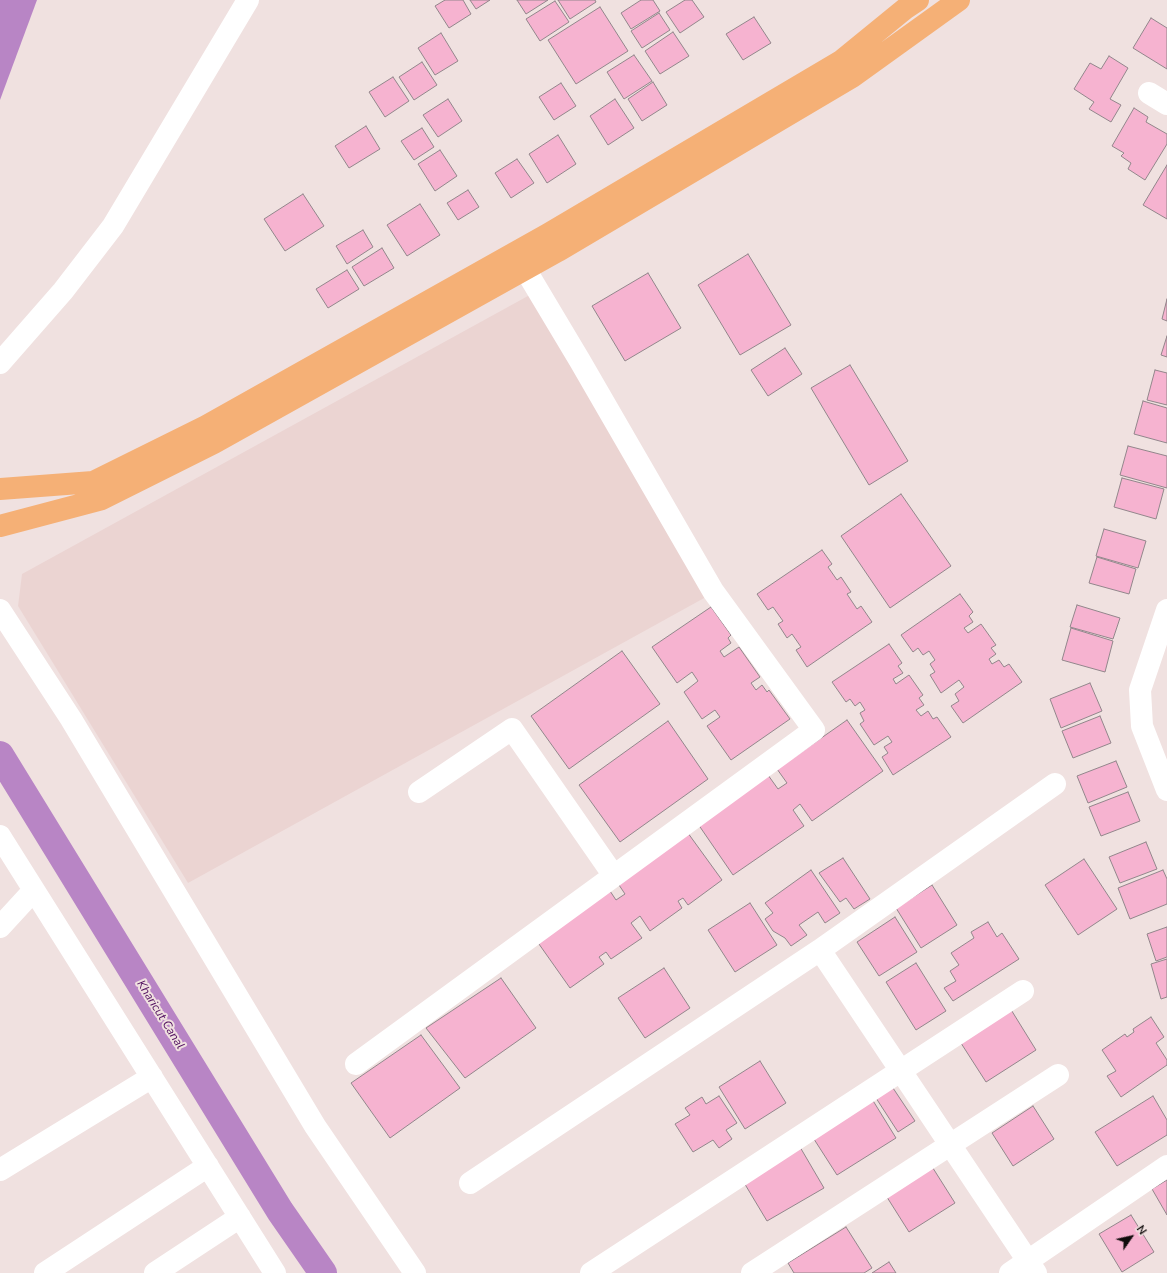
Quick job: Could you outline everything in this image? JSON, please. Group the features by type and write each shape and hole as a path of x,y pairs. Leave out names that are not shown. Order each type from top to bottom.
{"main road":[{"path":"0,526 102,499 214,443 525,269 852,77 959,0"},
{"path":"0,489 93,482 206,426 548,234 841,61 908,3"}],"street":[{"path":"0,363 63,291 113,226 248,0"},
{"path":"356,1064 814,730 713,591 525,269"},
{"path":"0,610 71,719 314,1126 415,1273"},
{"path":"1167,610 1140,690 1142,726 1167,790"},
{"path":"419,792 512,729 614,876"},
{"path":"470,1183 820,950 1055,784"},
{"path":"0,836 275,1273"},
{"path":"0,927 34,890"},
{"path":"820,950 1032,1267"},
{"path":"591,1273 1023,991"},
{"path":"752,1273 1058,1075"},
{"path":"0,1170 152,1077"},
{"path":"45,1273 208,1166"},
{"path":"1010,1273 1032,1267 1167,1166"},
{"path":"155,1273 240,1217"}],"shaded area":[{"path":"0,0 37,0 0,100"},
{"path":"537,291 706,597 188,883 18,606 22,574"}],"building":[{"path":"445,0 463,0 471,14 449,28 435,6"},
{"path":"470,0 490,0 476,9"},
{"path":"517,0 548,0 526,14"},
{"path":"558,0 595,0 596,2 570,19"},
{"path":"641,0 653,0 660,11 631,29 621,13"},
{"path":"685,0 692,0 704,17 680,33 666,12"},
{"path":"555,1 569,22 540,41 526,19"},
{"path":"600,7 628,51 576,84 548,40"},
{"path":"659,13 670,30 642,48 631,31"},
{"path":"754,17 771,43 743,60 726,34"},
{"path":"1151,18 1167,28 1167,69 1133,48"},
{"path":"673,32 689,56 660,74 645,51"},
{"path":"441,33 458,61 435,75 418,48"},
{"path":"634,55 652,81 624,99 607,72"},
{"path":"1109,56 1128,68 1110,99 1121,105 1111,122 1089,109 1094,102 1074,89 1090,63 1101,69"},
{"path":"422,62 437,85 414,100 399,77"},
{"path":"393,77 409,101 385,117 369,92"},
{"path":"653,82 667,105 642,121 628,99"},
{"path":"561,83 576,106 554,120 539,97"},
{"path":"448,99 462,121 438,137 423,115"},
{"path":"615,99 634,128 608,145 590,116"},
{"path":"1134,108 1148,117 1146,122 1167,134 1167,144 1145,180 1128,169 1131,163 1121,156 1124,153 1112,146"},
{"path":"366,126 380,149 349,168 335,146"},
{"path":"422,128 434,147 414,160 401,141"},
{"path":"558,135 576,164 547,183 529,154"},
{"path":"440,150 457,176 435,191 418,164"},
{"path":"517,159 534,183 511,198 495,173"},
{"path":"1167,165 1167,219 1143,205"},
{"path":"468,190 479,207 458,220 447,203"},
{"path":"303,194 324,226 285,251 264,219"},
{"path":"420,204 440,235 407,256 387,225"},
{"path":"363,230 373,247 347,264 336,246"},
{"path":"382,248 394,268 364,286 352,267"},
{"path":"748,254 791,325 740,355 698,285"},
{"path":"347,270 359,289 328,308 316,289"},
{"path":"648,273 681,328 625,361 592,306"},
{"path":"1167,299 1167,321 1162,319"},
{"path":"1167,336 1167,357 1161,355"},
{"path":"785,348 802,374 768,396 751,370"},
{"path":"850,365 908,461 869,485 811,388"},
{"path":"1155,370 1167,373 1167,405 1147,400"},
{"path":"1143,401 1167,408 1167,443 1134,434"},
{"path":"1128,446 1167,456 1167,488 1120,475"},
{"path":"1122,478 1164,489 1156,519 1114,507"},
{"path":"901,494 951,566 890,608 841,536"},
{"path":"1104,529 1146,541 1138,568 1096,556"},
{"path":"822,550 832,564 828,567 837,580 841,577 851,592 847,594 857,609 861,606 872,622 807,667 796,650 801,647 792,634 787,638 778,624 783,621 773,607 768,610 757,594"},
{"path":"1097,557 1136,569 1129,594 1089,583"},
{"path":"960,594 973,612 969,616 973,622 964,628 968,633 981,624 996,645 991,648 996,654 989,659 992,664 999,660 1004,667 1009,664 1022,682 963,723 951,706 959,701 955,694 964,687 959,680 941,693 930,675 935,672 930,664 935,660 929,651 923,655 918,648 913,652 901,635"},
{"path":"1077,605 1120,618 1113,639 1070,627"},
{"path":"711,607 731,635 728,638 731,643 720,651 724,657 739,647 760,677 751,683 756,690 762,685 767,692 769,690 790,719 731,760 707,726 720,717 715,710 702,719 684,692 698,681 692,672 677,683 652,647"},
{"path":"1071,628 1113,641 1105,672 1062,660"},
{"path":"889,644 902,663 898,666 903,673 893,679 896,684 909,675 923,695 919,698 924,705 916,710 921,716 928,711 933,719 937,717 951,737 893,775 882,757 888,753 884,747 892,742 888,736 874,745 860,724 864,721 860,713 865,710 860,702 855,706 850,699 846,702 832,682"},
{"path":"622,651 660,704 569,769 531,716"},
{"path":"1090,683 1102,711 1061,728 1050,699"},
{"path":"1100,716 1111,743 1073,758 1062,731"},
{"path":"847,720 883,771 812,821 800,804 793,810 804,826 733,875 698,824 768,775 778,789 787,783 777,769"},
{"path":"668,721 708,779 620,842 579,785"},
{"path":"1116,761 1127,787 1088,803 1077,776"},
{"path":"1128,792 1140,821 1101,836 1089,807"},
{"path":"685,829 722,880 688,905 683,898 678,901 682,908 650,931 640,916 631,923 642,938 611,959 606,952 599,957 604,964 570,988 534,937 606,885 616,900 625,894 615,879"},
{"path":"1146,842 1157,869 1120,883 1109,857"},
{"path":"843,858 870,899 854,909 846,898 840,902 819,873"},
{"path":"1084,859 1117,909 1078,935 1045,885"},
{"path":"811,870 840,913 825,923 818,912 799,925 807,935 791,946 785,938 773,931 765,919 773,913 765,903"},
{"path":"1163,870 1167,879 1167,904 1130,919 1118,888"},
{"path":"932,885 957,925 921,948 896,908"},
{"path":"750,903 777,945 735,972 708,930"},
{"path":"895,917 917,952 879,976 857,942"},
{"path":"988,922 997,937 1002,933 1019,959 953,1001 944,988 956,981 950,971 959,965 951,953 974,938 971,932"},
{"path":"1167,927 1167,957 1156,961 1147,934"},
{"path":"1167,959 1167,997 1161,999 1151,964"},
{"path":"916,963 946,1011 916,1030 886,982"},
{"path":"664,968 690,1008 645,1038 618,998"},
{"path":"501,978 536,1028 465,1078 426,1028"},
{"path":"1010,1008 1036,1050 986,1082 959,1040"},
{"path":"1151,1017 1164,1037 1156,1043 1167,1060 1167,1065 1121,1097 1107,1076 1116,1071 1102,1050 1125,1034 1127,1037 1134,1032 1133,1029"},
{"path":"421,1035 460,1088 390,1138 351,1083"},
{"path":"760,1061 786,1103 745,1129 719,1087"},
{"path":"893,1088 915,1121 898,1132 876,1098"},
{"path":"719,1096 737,1123 726,1130 732,1139 719,1148 713,1140 693,1152 675,1124 690,1115 685,1108 702,1097 706,1104"},
{"path":"1153,1096 1167,1120 1167,1135 1117,1166 1095,1132"},
{"path":"872,1099 896,1138 837,1175 812,1136"},
{"path":"1033,1106 1054,1139 1013,1166 992,1133"},
{"path":"800,1147 824,1188 767,1221 743,1181"},
{"path":"931,1165 955,1203 909,1232 885,1194"},
{"path":"1167,1180 1167,1215 1152,1189"},
{"path":"1131,1215 1154,1252 1122,1272 1099,1234"},
{"path":"846,1227 872,1268 864,1273 794,1273 788,1263"},
{"path":"889,1262 896,1273 872,1273"}],"waterway":[{"name":"Kharicut Canal","path":"0,755 280,1211 323,1273"}]}
